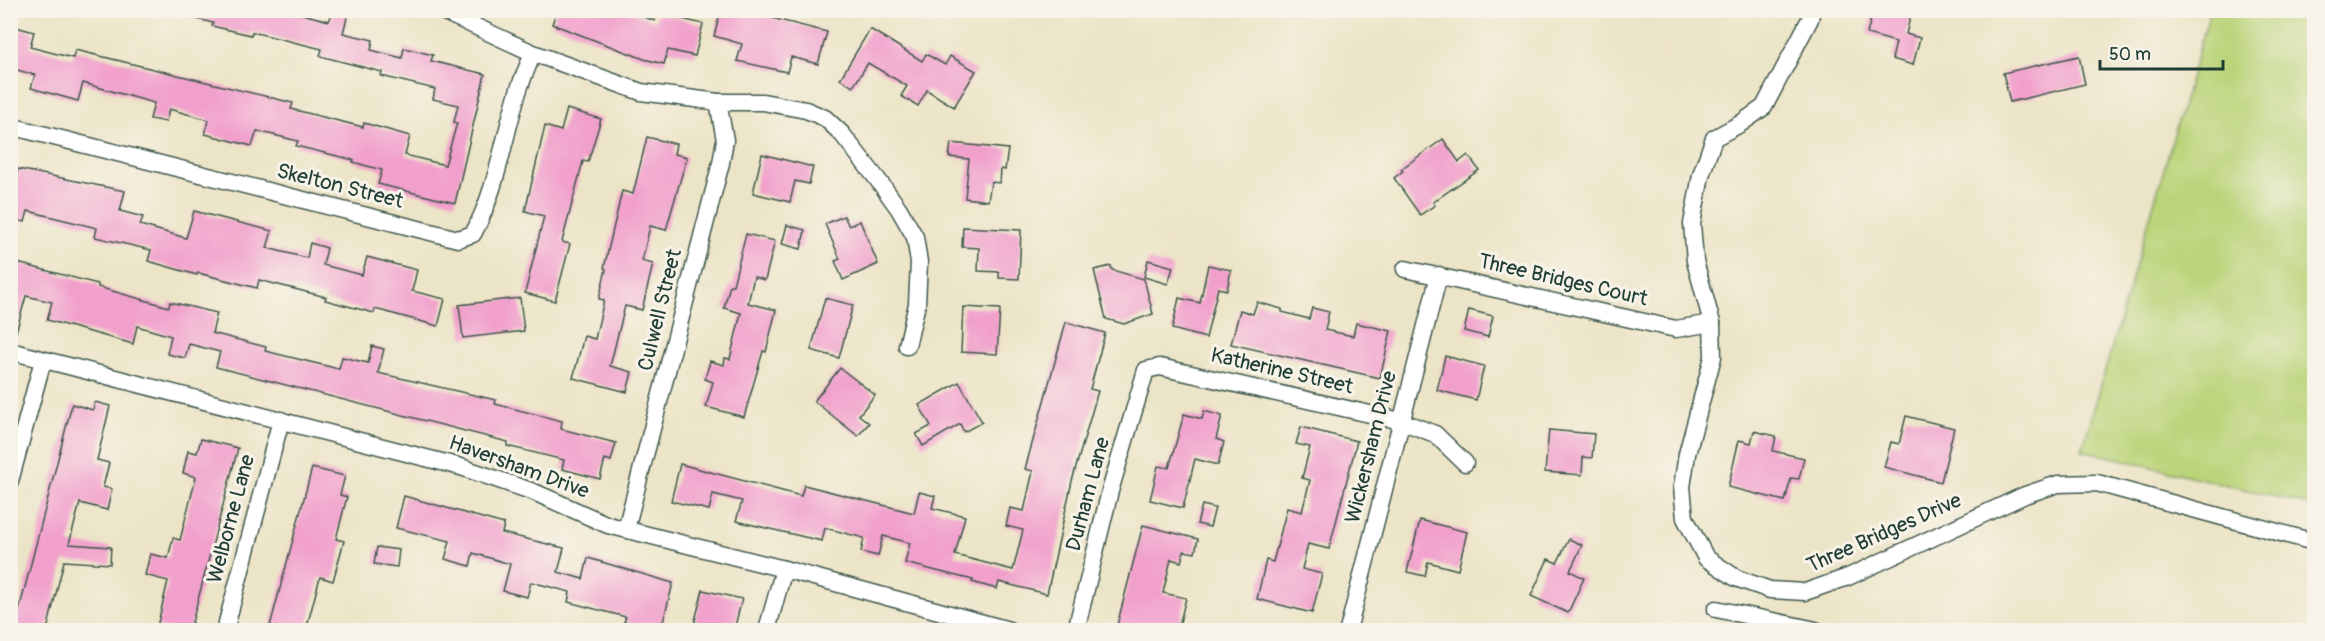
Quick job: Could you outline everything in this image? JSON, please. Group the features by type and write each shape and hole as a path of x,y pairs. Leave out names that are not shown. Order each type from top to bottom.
{"street":[{"path":"440,10 533,53 641,92 718,102 763,102 806,110 825,118 842,134 881,184 915,237 919,262 917,304 907,346"},
{"name":"Three Bridges Drive","path":"1812,10 1810,19 1764,107 1740,124 1714,138 1701,175 1692,224 1695,261 1712,323 1713,357 1687,454 1682,487 1685,518 1706,558 1736,578 1770,590 1805,592 1848,577 2025,495 2058,484 2097,483 2314,542"},
{"name":"Skelton Street","path":"10,126 458,239 474,234 483,217 518,91 533,53"},
{"name":"Culwell Street","path":"626,529 721,163 725,140 718,102"},
{"name":"Three Bridges Court","path":"1405,269 1676,329 1712,323"},
{"name":"Wickersham Drive","path":"1348,630 1439,275"},
{"name":"Haversham Drive","path":"10,351 461,467 534,492 608,525 784,569 1009,630"},
{"path":"10,481 43,360"},
{"name":"Katherine Street","path":"1146,370 1160,367 1401,421 1435,434 1465,463"},
{"name":"Durham Lane","path":"1076,630 1110,491 1146,370"},
{"name":"Welborne Lane","path":"225,630 281,420"},
{"path":"767,630 784,569"},
{"path":"1716,609 1816,630"}],"green space":[{"path":"2210,11 2314,11 2314,506 2082,450"}],"building":[{"path":"183,10 287,10 329,21 333,10 348,14 343,33 373,40 371,50 402,58 404,48 433,55 431,61 485,74 455,203 378,184 382,170 353,162 354,160 296,146 298,141 257,131 252,146 205,134 209,120 169,109 166,122 150,119 154,103 83,83 78,101 31,88 35,75 10,68 10,50 16,27 34,32 30,47 73,58 75,50 293,103 291,109 363,127 364,123 410,136 405,155 445,165 457,123 454,122 458,105 433,99 435,89 381,76 382,72 320,56 322,49 252,32 251,35 212,26 213,23 182,15"},
{"path":"557,10 625,10 655,21 657,13 703,24 695,56 668,50 664,64 644,59 552,24"},
{"path":"721,10 740,10 827,32 818,64 791,57 787,72 737,61 742,44 714,36"},
{"path":"1873,10 1912,10 1906,34 1920,38 1913,65 1892,59 1896,42 1867,34"},
{"path":"870,29 922,61 926,54 945,65 950,56 976,71 954,107 927,90 918,106 901,96 907,86 868,63 853,87 840,79"},
{"path":"2079,56 2085,84 2010,102 2003,73"},
{"path":"567,109 601,119 588,162 583,161 562,242 570,244 555,301 525,293 544,216 525,211 545,126 561,131"},
{"path":"647,137 676,144 674,154 687,157 666,230 650,226 642,261 653,264 642,310 625,306 610,366 632,372 627,392 573,378 584,336 595,339 604,300 599,299 606,269 604,268 622,191 633,194"},
{"path":"1443,139 1459,162 1468,155 1479,170 1433,202 1435,205 1420,215 1394,178 1403,171 1401,169"},
{"path":"951,143 1008,149 1005,170 1001,169 1000,183 991,182 988,201 965,198 969,159 949,157"},
{"path":"762,154 813,167 809,184 795,181 790,202 753,193"},
{"path":"18,169 125,191 120,211 143,217 140,225 186,238 194,211 272,231 267,248 307,258 310,243 327,248 323,265 362,275 367,257 417,270 412,291 445,299 438,326 375,309 374,313 325,300 326,297 259,280 257,288 198,273 197,275 148,261 151,250 95,237 97,228 28,211 25,222 10,219 10,177 16,178"},
{"path":"844,216 849,226 860,221 878,264 843,280 835,261 840,259 825,224"},
{"path":"787,225 805,230 801,249 782,244"},
{"path":"963,227 1021,230 1019,279 999,278 999,272 978,271 979,248 962,247"},
{"path":"746,234 775,241 765,280 754,277 748,303 776,310 766,352 763,351 744,417 706,407 713,382 705,379 710,361 724,365 725,358 730,359 741,313 724,308 730,285 733,285"},
{"path":"1148,260 1173,267 1168,284 1144,277"},
{"path":"10,261 98,284 98,287 169,307 170,302 217,313 212,333 266,347 265,351 339,369 342,357 368,363 372,346 384,349 378,373 496,400 495,404 562,421 561,429 616,443 611,461 605,459 600,479 562,469 564,460 507,446 508,442 216,367 220,352 189,344 185,358 167,354 171,336 137,326 133,344 47,320 52,302 26,296 15,336 10,336"},
{"path":"1208,265 1231,270 1227,290 1218,288 1206,338 1172,329 1179,298 1200,303"},
{"path":"1111,266 1112,270 1144,279 1153,314 1124,324 1106,319 1094,270"},
{"path":"520,298 524,331 463,338 459,305"},
{"path":"825,298 853,305 839,358 811,350"},
{"path":"1257,302 1309,319 1312,308 1329,312 1325,330 1353,336 1356,323 1391,331 1380,378 1231,344 1240,310 1253,314"},
{"path":"963,307 1000,309 997,354 961,352"},
{"path":"1469,310 1493,316 1488,337 1464,331"},
{"path":"1066,322 1105,333 1090,389 1098,391 1072,481 1047,594 999,582 997,589 972,582 973,580 905,563 910,543 883,536 878,556 861,552 864,538 825,528 822,541 736,521 742,501 713,494 709,510 671,501 680,464 801,496 804,485 914,513 919,492 935,496 932,508 965,516 955,555 1013,570 1023,530 1006,526 1010,508 1024,511 1033,471 1025,469"},
{"path":"1445,356 1484,366 1476,400 1437,390"},
{"path":"840,368 875,395 859,415 869,423 858,436 814,401"},
{"path":"959,382 982,422 964,432 960,424 923,446 916,434 931,426 919,405"},
{"path":"95,402 110,406 97,460 109,463 103,487 112,489 107,510 80,503 69,544 111,547 110,564 64,561 47,630 14,630 72,404 93,410"},
{"path":"1204,411 1222,416 1216,439 1224,442 1218,465 1195,459 1183,508 1150,500 1158,466 1169,468 1184,414 1202,419"},
{"path":"1906,416 1954,428 1941,482 1884,467 1891,442 1899,444"},
{"path":"1301,427 1357,441 1329,549 1308,544 1302,569 1322,574 1312,613 1257,599 1266,560 1273,562 1287,508 1302,512 1310,480 1302,478 1310,447 1296,444"},
{"path":"1549,430 1594,434 1592,458 1583,457 1582,475 1545,472"},
{"path":"1754,431 1776,436 1773,451 1804,458 1799,479 1791,478 1785,501 1728,487 1739,440 1751,443"},
{"path":"201,439 238,448 190,630 171,630 157,627 168,581 145,575 150,554 168,558 173,538 180,540 196,477 183,473 188,451 197,453"},
{"path":"312,468 345,476 340,495 347,497 336,539 344,541 333,581 320,577 306,630 287,630 270,626"},
{"path":"404,496 504,524 502,533 564,548 558,572 583,579 588,558 673,583 661,630 624,622 626,617 568,602 570,592 531,582 527,597 503,591 510,564 473,553 470,566 445,559 450,541 396,528"},
{"path":"1202,505 1215,508 1210,527 1197,524"},
{"path":"1420,520 1467,532 1458,570 1428,562 1425,576 1407,572"},
{"path":"1143,525 1198,539 1195,553 1184,551 1181,562 1171,559 1163,593 1186,598 1178,630 1116,629"},
{"path":"1569,539 1582,545 1570,571 1584,578 1568,613 1531,596 1548,559 1557,563"},
{"path":"377,547 399,550 397,567 374,564"},
{"path":"703,590 742,599 734,630 693,628"}]}
